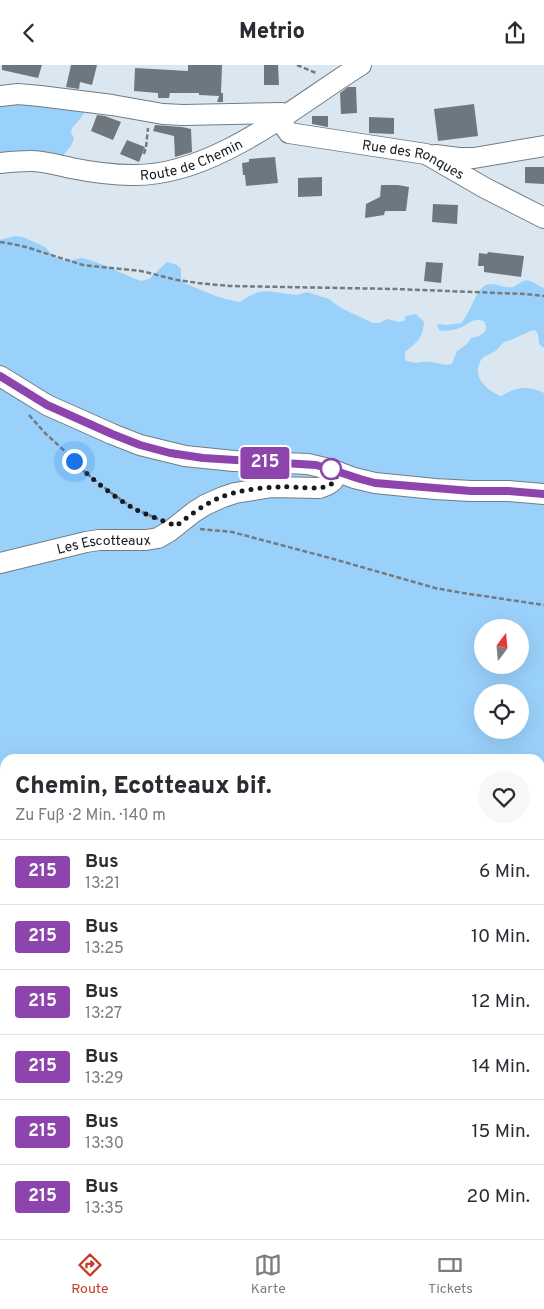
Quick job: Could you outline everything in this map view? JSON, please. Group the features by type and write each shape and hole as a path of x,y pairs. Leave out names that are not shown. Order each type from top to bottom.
{"street":[{"name":"Route de Chemin","path":"0,163 46,162 118,174 155,174 180,168 214,155 247,138 361,65"},
{"path":"0,96 33,95 183,115 282,113 282,117"},
{"name":"Rue des Ronques","path":"282,117 288,133 426,154 485,188 544,218"},
{"path":"426,154 474,159 544,146"},
{"path":"0,376 47,405 112,434 140,445 185,456 234,461 308,464 365,481 380,483 471,491 508,491 544,494"},
{"name":"Les Escotteaux","path":"0,563 86,542 158,538 194,512 223,497 272,487 313,488 326,486 334,481 338,472"}],"path":[{"path":"144,154 149,126 158,113"},
{"path":"0,243 26,247 82,265 132,270 198,283 544,296"},
{"path":"26,411 45,433 68,453 81,469 133,508 180,528 232,532 435,588 544,605"}],"shaded area":[{"path":"0,100 86,109 72,128 71,132 74,138 71,146 61,158 0,158"},
{"path":"15,236 23,237 45,247 53,256 67,261 82,258 90,260 141,281 149,279 167,262 177,265 181,269 181,279 184,283 213,295 240,302 259,292 267,291 296,295 307,292 329,299 341,308 373,323 379,323 388,319 399,322 404,321 406,316 416,314 424,322 422,332 416,343 405,352 405,360 416,363 452,364 457,351 467,344 471,338 485,332 485,322 481,320 473,321 451,330 440,331 437,326 439,324 461,323 477,294 487,284 512,287 527,280 544,288 544,348 539,344 538,334 535,330 529,332 505,342 497,350 484,357 478,366 478,372 486,387 501,396 522,388 544,393 544,754 0,754 0,240"}],"building":[{"path":"2,65 42,65 38,78 2,70"},
{"path":"71,65 97,65 92,85 80,82 79,89 66,87"},
{"path":"188,65 222,65 221,93 223,93 223,102 217,102 219,96 199,95 199,93 170,93 169,98 158,98 158,93 134,91 135,68 188,71"},
{"path":"264,65 278,65 279,85 264,85"},
{"path":"348,87 356,87 357,113 341,114 340,93"},
{"path":"474,104 478,136 438,141 434,109"},
{"path":"97,115 121,122 113,140 91,131"},
{"path":"312,116 328,116 328,127 312,124"},
{"path":"369,117 394,118 394,134 369,133"},
{"path":"155,125 191,129 192,152 175,157 174,136 153,131"},
{"path":"127,140 145,147 139,162 120,154"},
{"path":"275,157 278,183 246,186 242,163 249,162 249,159"},
{"path":"525,167 544,167 544,184 525,183"},
{"path":"322,177 322,196 298,197 298,178"},
{"path":"381,185 409,187 406,211 385,211 384,215 365,218 366,204 380,197"},
{"path":"433,204 458,205 457,224 432,222"},
{"path":"488,252 524,256 521,277 484,272 484,266 478,266 479,253 487,254"},
{"path":"426,262 443,263 441,283 424,281"}],"bus line":[{"name":"215","path":"0,376 47,405 70,416 126,440 170,453 221,460 316,465 375,483 435,489 544,494"}],"route":[{"path":"74,461 81,469 133,508 176,526 205,505 236,493 272,487 313,488 326,486 336,479 338,472 331,469"}]}
